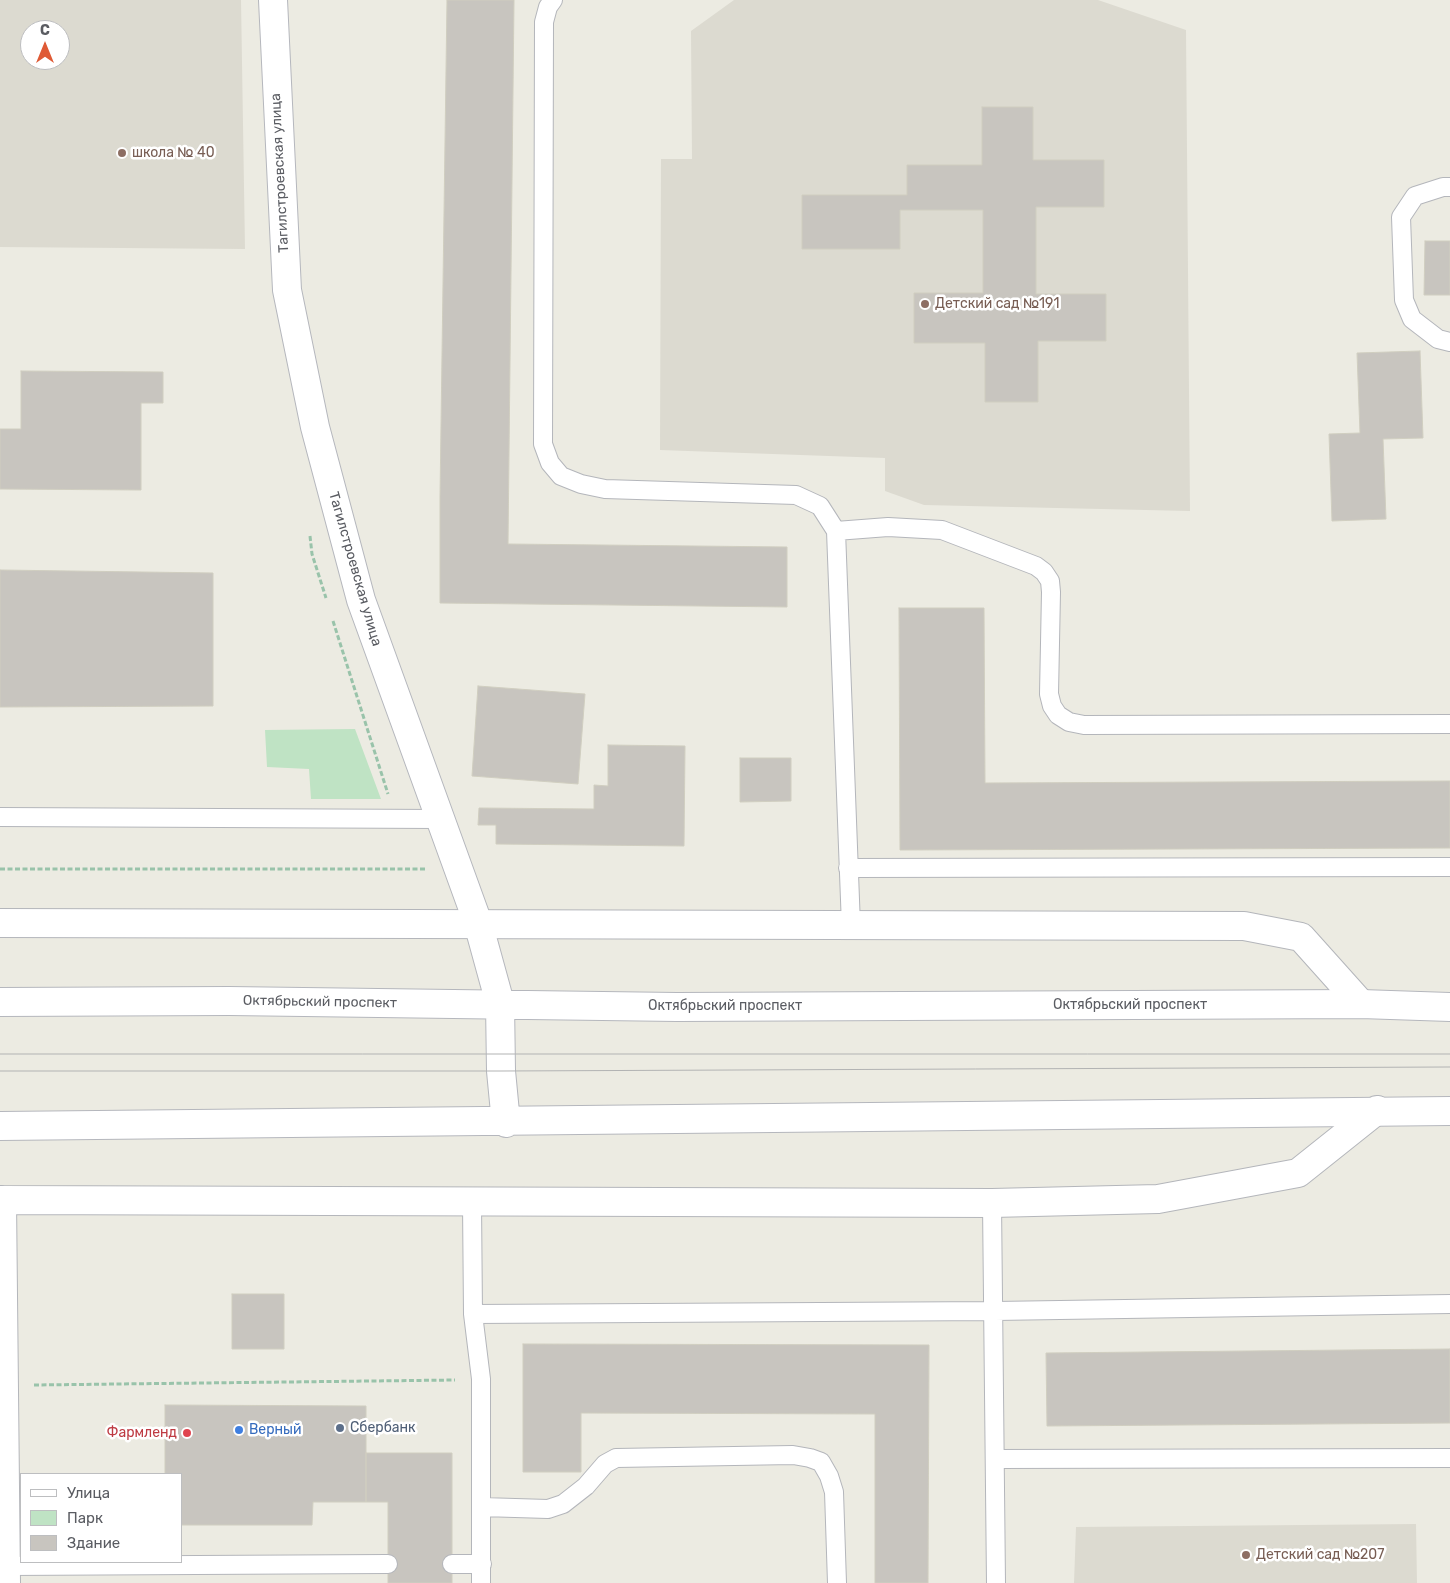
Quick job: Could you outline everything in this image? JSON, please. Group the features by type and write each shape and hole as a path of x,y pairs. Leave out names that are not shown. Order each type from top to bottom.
{"street":[{"name":"Тагилстроевская улица","path":"273,0 287,290 315,428 361,600 478,923 500,1003 501,1071 506,1123"},
{"path":"0,923 1244,926 1301,937 1361,1004"},
{"name":"Октябрьский проспект","path":"0,1002 500,1003 677,1006 1361,1004 1450,1007"},
{"path":"6,1575 5,1385 1,1200 472,1203 992,1203 1158,1199 1298,1174 1377,1110"},
{"path":"0,1126 506,1123 1377,1110 1450,1111"}],"lane":[{"path":"553,0 548,7 544,22 543,444 550,463 561,476 581,484 606,489 796,495 820,506 836,531 851,926"},
{"path":"1450,186 1443,186 1415,196 1401,217 1404,300 1412,319 1438,339 1450,342"},
{"path":"836,531 888,527 942,530 1036,566 1044,572 1050,581 1051,592 1049,694 1052,706 1058,715 1069,722 1084,725 1450,724"},
{"path":"0,817 439,819"},
{"path":"848,868 1450,867"},
{"path":"472,1203 473,1314 480,1379 482,1583"},
{"path":"992,1203 995,1311 996,1583"},
{"path":"473,1314 995,1311 1450,1304"},
{"path":"482,1507 548,1509 564,1504 586,1486 605,1464 616,1458 783,1456 810,1458 821,1462 829,1476 834,1492 837,1583"},
{"path":"995,1459 1450,1458"},
{"path":"6,1575 388,1564"},
{"path":"452,1564 482,1564"}],"path":[{"path":"0,869 459,869"},
{"path":"5,1385 480,1379"}],"shaded area":[{"name":"школа № 40","path":"0,0 241,0 245,249 0,247"},
{"name":"Детский сад №191","path":"734,0 1098,0 1186,30 1190,511 924,505 885,491 885,458 660,450 661,159 692,159 691,31"},
{"name":"Детский сад №207","path":"1416,1524 1417,1583 1074,1583 1076,1527"}],"green space":[{"path":"355,729 381,799 311,799 309,769 267,767 265,730"}],"building":[{"path":"447,0 514,0 508,544 787,547 787,607 440,603"},
{"path":"982,107 1033,107 1033,160 1104,160 1104,207 1036,207 1036,294 1106,294 1106,341 1038,341 1038,402 985,402 985,343 914,343 914,293 983,293 983,210 900,210 900,249 802,249 802,195 907,195 907,165 982,165"},
{"path":"1425,241 1450,241 1450,295 1424,295"},
{"path":"1420,351 1423,438 1383,439 1386,519 1332,521 1329,434 1360,433 1357,353"},
{"path":"21,371 163,372 163,403 141,403 141,490 0,489 0,429 21,429"},
{"path":"0,570 213,573 213,706 0,707"},
{"path":"899,608 984,608 985,783 1450,781 1450,848 900,850"},
{"path":"478,686 585,694 578,784 472,776"},
{"path":"608,745 685,746 684,846 496,844 496,825 478,825 479,808 594,809 594,785 608,786"},
{"path":"740,758 791,758 791,801 740,802"},
{"path":"232,1294 284,1294 284,1349 232,1349"},
{"path":"523,1344 929,1345 928,1583 875,1583 875,1414 581,1413 581,1472 523,1472"},
{"path":"1450,1349 1450,1423 1047,1426 1046,1353"},
{"path":"165,1405 366,1406 366,1502 313,1502 312,1525 182,1525 182,1473 165,1473"},
{"path":"366,1453 452,1453 452,1583 388,1583 388,1502 366,1502"}],"tram line":[{"path":"0,1054 1450,1054"},
{"path":"0,1071 1450,1067"}],"place":[{"name":"школа № 40","path":"122,153"},
{"name":"Детский сад №191","path":"925,304"},
{"name":"Сбербанк","path":"340,1428"},
{"name":"Верный","path":"239,1430"},
{"name":"Фармленд","path":"187,1433"},
{"name":"Детский сад №207","path":"1246,1555"}]}
